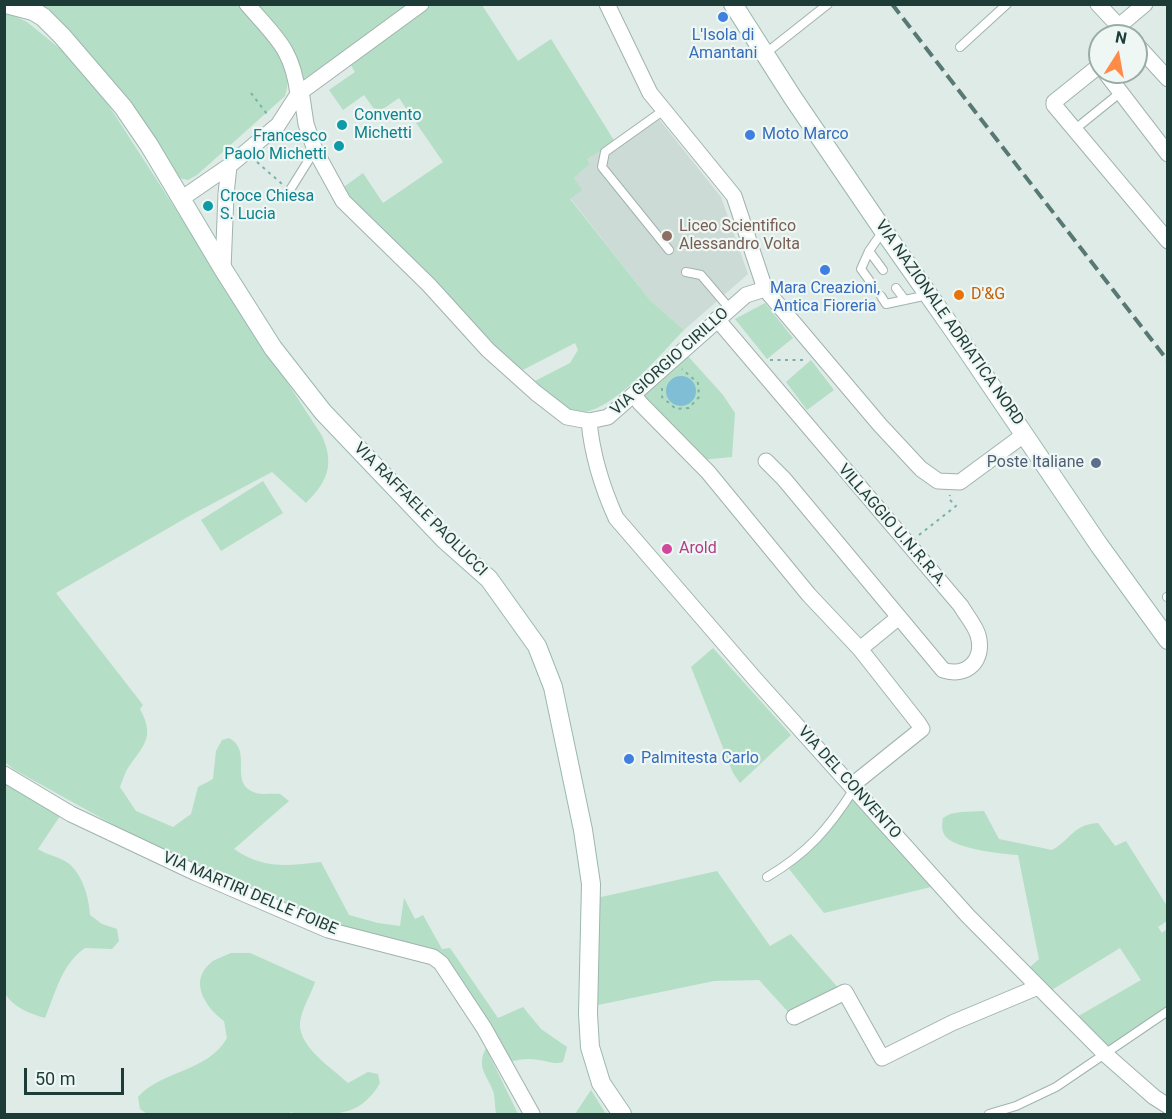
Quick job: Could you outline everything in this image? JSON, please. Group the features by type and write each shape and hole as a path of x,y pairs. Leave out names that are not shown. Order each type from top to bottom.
{"main road":[{"name":"VIA RAFFAELE PAOLUCCI","path":"6,4 33,11 62,36 123,107 149,145 273,348 323,412 446,540 489,579 537,646 553,687 583,830 591,884 588,1014 590,1047 601,1083 622,1114"},
{"name":"VIA NAZIONALE ADRIATICA NORD","path":"733,4 883,230 1099,545 1167,640"}],"street":[{"name":"VIA GIORGIO CIRILLO","path":"247,4 286,50 295,72 298,94 302,97 306,124 315,150 343,201 429,285 488,350 567,417 589,421 608,417 746,295 765,289"},
{"path":"181,199 229,166 278,125 298,94 421,4"},
{"path":"607,4 650,93 734,196 765,289 880,425 921,469 938,481 960,482 1025,434"},
{"path":"1098,4 1117,24"},
{"path":"1129,24 1144,4"},
{"path":"1148,58 1167,80"},
{"path":"1088,75 1054,102 1054,105 1167,241"},
{"path":"1114,84 1167,154"},
{"path":"223,269 229,166"},
{"name":"VILLAGGIO U.N.R.R.A.","path":"717,319 961,606 978,633 979,642 976,660 967,670 960,673 943,670 784,479 766,461"},
{"path":"634,395 708,472 809,595 860,649 922,729 852,787"},
{"name":"VIA DEL CONVENTO","path":"589,421 603,491 616,518 754,678 942,888 1105,1054 1167,1106"},
{"path":"860,649 898,617"},
{"name":"VIA MARTIRI DELLE FOIBE","path":"4,774 71,814 196,873 318,926 433,957 441,963 484,1028 532,1114"},
{"path":"794,1017 845,992 882,1058 952,1023 1038,987"},
{"path":"1154,1097 1158,1114"}],"lane":[{"path":"765,54 828,4"},
{"path":"960,47 1007,4"},
{"path":"1074,130 1121,93"},
{"path":"664,110 605,152 602,167 669,250"},
{"path":"290,190 315,150"},
{"path":"868,280 861,269 869,250 883,230"},
{"path":"869,250 883,270"},
{"path":"686,272 701,275 730,309"},
{"path":"896,288 905,300"},
{"path":"881,297 886,304 928,295"},
{"path":"767,877 801,854 828,828 852,787"},
{"path":"989,1114 1016,1106 1056,1087 1167,1011"}],"path":[{"path":"251,93 278,125"},
{"path":"257,163 290,190"},
{"path":"662,384 663,397 676,409 689,408 699,397 698,383 679,366 684,361 688,346"},
{"path":"771,359 811,360"},
{"path":"912,540 956,506 949,500 950,492"}],"shaded area":[{"name":"Liceo Scientifico Alessandro Volta","path":"655,114 721,197 748,274 684,330 650,300 570,198 581,190 574,178 590,164 587,159"}],"green space":[{"path":"36,5 244,5 271,36 284,57 288,82 285,96 197,175 188,180 179,178"},
{"path":"256,5 409,5 300,82"},
{"path":"427,5 482,5 518,61 551,39 615,142 587,159 590,164 574,178 582,190 570,199 650,300 684,330 648,369 617,396 601,406 586,412 572,412 529,384 570,363 578,350 575,343 517,373 341,189 363,173 383,203 443,162 399,98 377,113 364,95 343,110 329,90 355,72 349,62"},
{"path":"4,11 27,22 74,60 109,106 322,436 328,456 327,473 324,480 306,503 272,472 191,515 56,593 143,705 140,709 147,726 146,738 120,787 136,811 173,827 191,814 198,787 213,779 216,751 222,740 229,738 240,751 241,775 248,789 259,794 280,794 289,801 234,849 265,863 321,862 349,915 400,926 404,898 415,919 423,915 442,949 450,948 498,1018 523,1007 541,1029 567,1047 563,1062 528,1059 510,1062 501,1052 476,1002 450,964 334,924 249,886 175,859 13,769 5,762"},
{"path":"765,303 793,338 767,359 735,319"},
{"path":"686,354 723,395 735,413 732,457 701,460 638,395"},
{"path":"811,360 834,390 807,410 786,382"},
{"path":"263,481 283,513 221,551 201,520"},
{"path":"713,648 791,735 740,783 733,773 691,667"},
{"path":"6,781 62,813 38,849 65,861 73,868 84,887 90,915 102,924 117,929 119,941 112,949 85,948 70,962 45,1018 18,1007 5,994 4,784"},
{"path":"852,797 931,887 824,913 789,869 835,823"},
{"path":"984,811 999,839 1052,850 1077,830 1089,824 1098,823 1115,846 1126,841 1167,906 1167,921 1158,927 1162,933 1167,929 1167,1008 1107,1047 1075,1018 1141,980 1120,948 1050,991 1028,969 1039,959 1018,855 960,845 946,837 943,830 943,818 950,814"},
{"path":"717,871 770,946 791,934 840,990 790,1014 759,980 714,981 598,1005 597,898"},
{"path":"231,953 250,953 315,982 301,1017 300,1027 308,1046 348,1083 368,1072 378,1074 380,1083 372,1095 354,1109 333,1114 293,1114 292,1112 287,1114 147,1114 140,1109 138,1097 148,1088 208,1058 227,1038 224,1021 205,1001 200,985 205,968 213,961"},
{"path":"486,1048 518,1114 496,1114 494,1094 482,1067"},
{"path":"591,1090 606,1114 575,1114"}],"water":[{"path":"681,376 692,380 696,391 692,402 681,406 670,402 666,391 670,380"}],"railway":[{"path":"892,4 1168,361"}],"place":[{"name":"L'Isola di Amantani","path":"723,17"},
{"name":"Convento Michetti","path":"342,125"},
{"name":"Moto Marco","path":"750,135"},
{"name":"Francesco Paolo Michetti","path":"339,146"},
{"name":"Croce Chiesa S. Lucia","path":"208,206"},
{"name":"Liceo Scientifico Alessandro Volta","path":"667,236"},
{"name":"Mara Creazioni, Antica Fioreria","path":"825,270"},
{"name":"D'&G","path":"959,295"},
{"name":"Poste Italiane","path":"1096,463"},
{"name":"Arold","path":"667,549"},
{"name":"Palmitesta Carlo","path":"629,759"}]}
